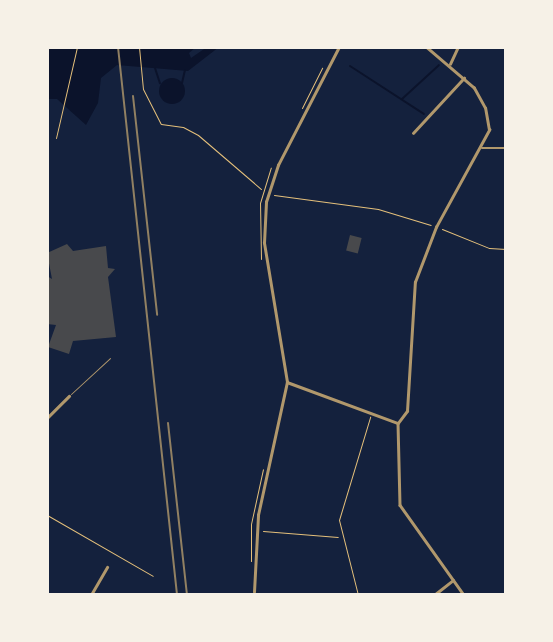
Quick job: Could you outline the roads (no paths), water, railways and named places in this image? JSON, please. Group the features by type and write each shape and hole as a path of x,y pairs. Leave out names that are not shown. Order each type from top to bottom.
{"street":[{"path":"255,593 253,529 287,382 264,243 266,202 278,165 339,47"},
{"path":"426,47 464,78 488,116 489,130 482,148 436,226 415,282 407,411 398,423 400,505 464,595"},
{"path":"450,64 458,47"},
{"path":"413,133 464,78"},
{"path":"482,148 506,148"},
{"path":"287,382 372,411 398,423"},
{"path":"48,416 69,396"},
{"path":"91,595 107,567"},
{"path":"434,595 453,580"}],"lane":[{"path":"69,396 110,358"}],"water":[{"path":"47,47 196,47 189,53 191,58 207,47 219,47 188,71 117,65 101,78 98,103 86,125 57,99 47,99"},
{"path":"172,78 181,82 185,91 181,100 172,104 163,100 159,91 163,82"}],"waterway":[{"path":"402,99 439,65"},
{"path":"350,66 424,114"},
{"path":"155,68 160,83"},
{"path":"182,83 185,70"}],"railway":[{"path":"118,47 177,595"},
{"path":"133,96 157,315"},
{"path":"168,423 187,595"}]}
